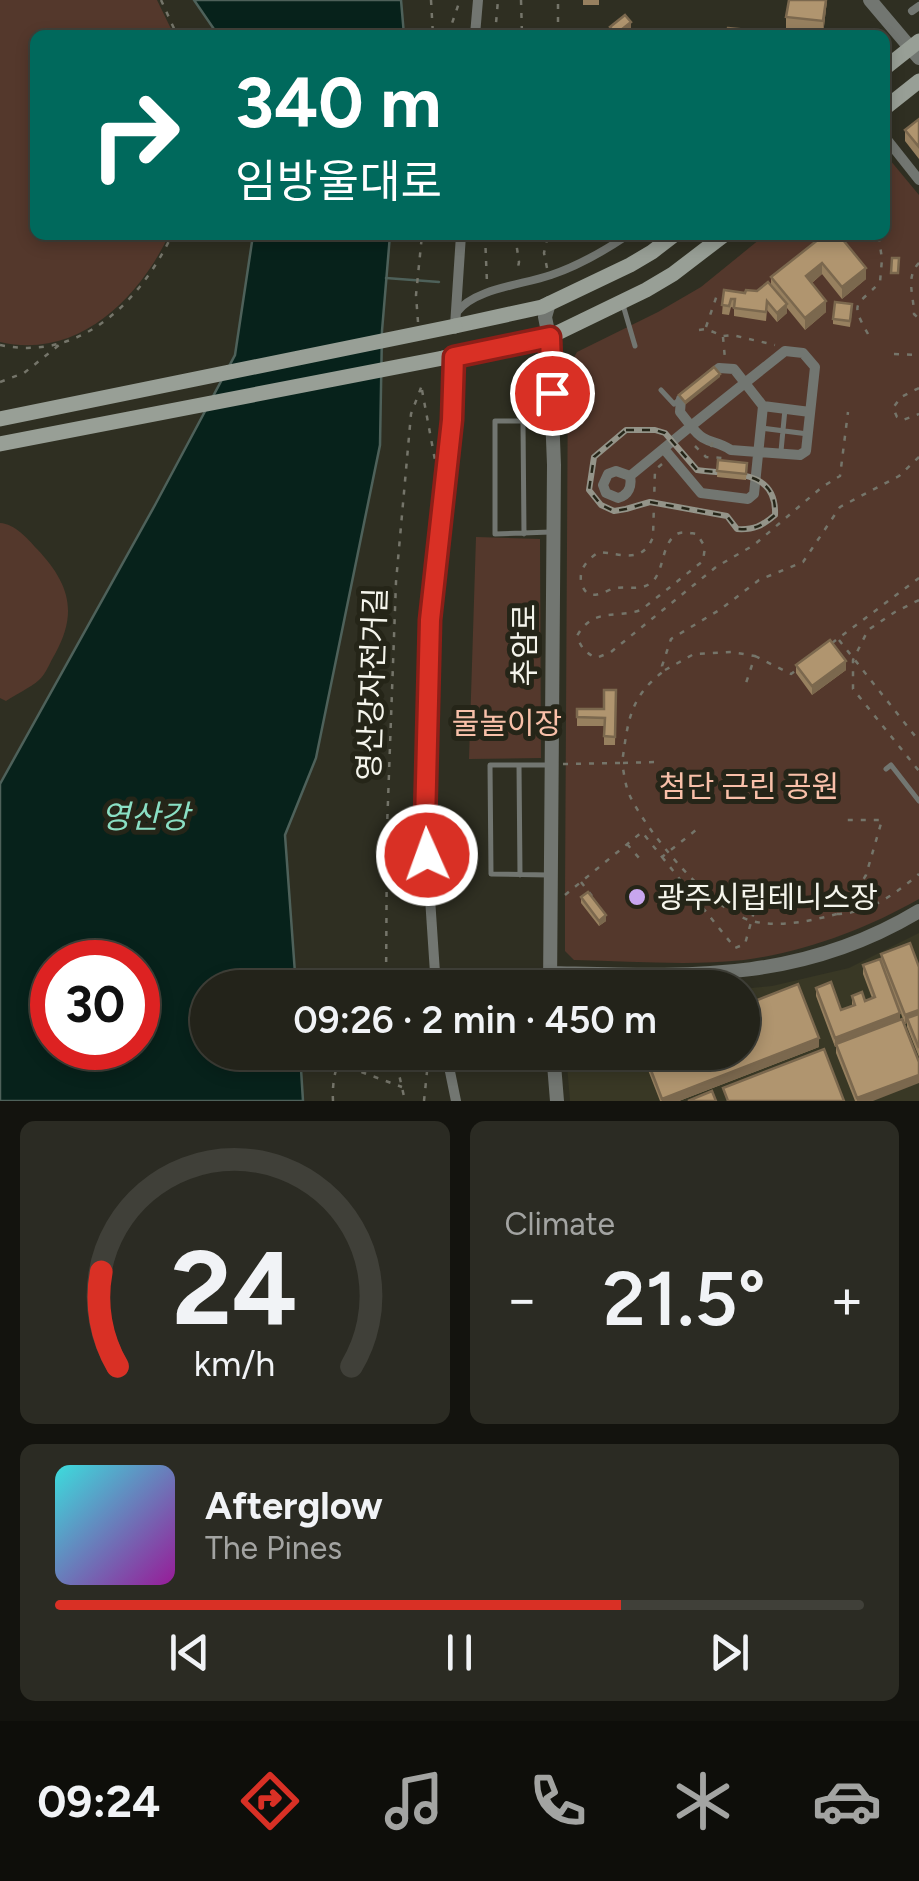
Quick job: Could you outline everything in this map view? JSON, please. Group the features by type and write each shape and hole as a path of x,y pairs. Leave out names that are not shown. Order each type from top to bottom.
{"main road":[{"path":"890,65 916,49"},
{"path":"890,104 919,81"},
{"path":"646,290 637,293 625,286 622,276 626,267 667,240"},
{"path":"0,444 550,337 646,290 717,240"},
{"path":"0,420 455,320 549,304 630,265"}],"street":[{"path":"476,30 478,0"},
{"path":"870,0 916,49"},
{"path":"890,143 919,180"},
{"path":"455,320 461,240"},
{"path":"455,320 470,299 550,276 620,240"},
{"name":"추암로","path":"549,304 544,317 550,337 553,421 556,765 550,970"},
{"path":"630,476 667,453 691,426 745,383 785,351 804,353 815,367 806,451 800,455 731,450 700,438 691,426 680,412 681,399 720,368 734,369 745,383 764,406 810,412"},
{"path":"435,970 425,823 426,768 430,620 452,420 448,357"},
{"path":"667,453 701,492 748,499 754,494 764,406"},
{"path":"751,970 840,950 919,911"},
{"path":"450,1070 456,1101"},
{"path":"554,1070 557,1101"}],"lane":[{"path":"622,302 635,346"},
{"path":"662,390 674,404 681,399"},
{"path":"781,454 785,409"},
{"path":"552,532 495,534 495,421 553,421"},
{"path":"523,422 524,534"},
{"path":"761,428 808,434"},
{"path":"552,875 491,874 490,766 556,765"},
{"path":"519,766 520,874"},
{"path":"886,770 891,766 919,801"}],"path":[{"path":"161,0 175,30"},
{"path":"431,0 433,30"},
{"path":"450,30 460,0"},
{"path":"496,30 498,0"},
{"path":"521,0 522,30"},
{"path":"558,0 558,30"},
{"path":"0,382 24,373 60,344 96,326 130,300 155,268 169,240"},
{"path":"418,331 416,296 422,240"},
{"path":"485,240 490,293"},
{"path":"514,286 519,262 515,240"},
{"path":"547,240 544,253 550,276"},
{"path":"868,334 856,309 857,303 880,282 880,240"},
{"path":"919,264 910,278 914,314 919,318"},
{"path":"706,330 716,295"},
{"path":"699,330 782,346"},
{"path":"720,368 725,360 723,336"},
{"path":"0,345 31,349 60,344"},
{"path":"894,354 919,355"},
{"name":"영산강자전거길","path":"386,970 396,582 412,414 422,385 437,472"},
{"path":"919,388 901,397 893,408 903,420 919,414"},
{"path":"667,453 655,470 654,538 650,545 638,555 600,552 586,564 581,583 596,595 645,586 657,575 670,541 682,532 698,534 705,547 703,560 641,610 600,616 586,623 577,636 585,652 596,658 611,652 716,567 754,545 822,486 840,476 848,412"},
{"path":"712,447 715,435"},
{"path":"664,670 671,640 759,580 803,562 840,507 899,476 919,456"},
{"path":"822,650 919,578"},
{"path":"919,600 868,630 853,660 854,689 919,771"},
{"path":"838,639 919,741"},
{"path":"806,662 791,674 755,656 732,652 694,654 664,670 644,687 636,698 622,763 627,789 639,812 715,902 731,914 752,921 777,925 852,914 894,895 919,874"},
{"path":"744,689 755,656"},
{"path":"556,765 654,762"},
{"path":"837,914 836,906 856,892 866,875 882,820 847,820"},
{"path":"662,856 696,830"},
{"path":"564,895 642,832 735,948 744,944 760,890"},
{"path":"627,844 638,858"},
{"path":"580,882 592,896"},
{"path":"333,1101 336,1070"},
{"path":"354,1070 402,1087"},
{"path":"398,1070 405,1101"},
{"path":"424,1101 427,1070"}],"shaded area":[{"path":"919,933 919,1101 570,1101 567,1070 760,1070 760,987 849,968"}],"green space":[{"path":"0,0 157,0 172,30 30,30 30,240 166,240 140,282 102,320 55,342 0,342"},
{"name":"첨단 근린 공원","path":"890,160 919,195 919,899 834,938 767,956 702,963 574,960 565,951 568,368 577,352 701,287 759,240 890,240"},
{"path":"0,523 20,532 48,561 63,585 68,611 62,638 44,675 6,701 0,698"},
{"name":"물놀이장","path":"476,537 540,539 541,758 469,759"}],"water":[{"path":"194,0 401,0 404,30 215,30"},
{"name":"영산강","path":"252,240 390,240 382,331 380,445 316,758 285,835 295,970 190,970 190,1070 301,1070 303,1101 0,1101 0,784 235,355"}],"building":[{"path":"789,0 826,0 823,21 786,17"},
{"path":"625,15 631,22 621,30 610,27"},
{"path":"919,119 919,147 905,130"},
{"path":"818,240 843,240 866,268 842,287 822,263 806,276 826,301 805,318 771,277"},
{"path":"892,258 899,258 898,273 891,273"},
{"path":"768,282 787,304 777,313 767,301 766,312 734,308 735,299 731,299 729,306 722,305 724,290 757,291"},
{"path":"835,302 852,304 850,321 833,319"},
{"path":"714,367 720,374 685,402 679,395"},
{"path":"718,460 747,463 746,474 717,471"},
{"path":"830,640 846,661 812,686 796,665"},
{"path":"604,690 616,690 615,737 604,736 605,718 577,717 577,709 604,709"},
{"path":"588,892 606,915 599,921 581,897"},
{"path":"910,943 919,967 919,1010 905,1015 881,954"},
{"path":"880,959 900,1013 835,1038 816,988 831,982 841,1010 855,1005 852,996 862,992 865,1001 875,997 863,965"},
{"path":"798,984 819,1038 760,1061 760,999"},
{"path":"919,1014 919,1048 907,1018"},
{"path":"902,1019 919,1062 919,1075 857,1098 836,1044"},
{"path":"824,1049 844,1101 728,1101 723,1088"},
{"path":"651,1070 737,1070 662,1099"},
{"path":"712,1091 716,1101 688,1101"}],"waterway":[{"path":"386,278 439,282"}],"railway":[{"path":"626,430 665,433 697,470 738,474 761,482 774,500 775,515 758,526 737,529 727,516 650,502 614,511 601,505 589,490 594,457 626,430"}],"place":[{"name":"광주시립테니스장","path":"637,897"}],"route":[{"path":"427,855 430,620 452,420 454,357 550,337 552,393"}]}
